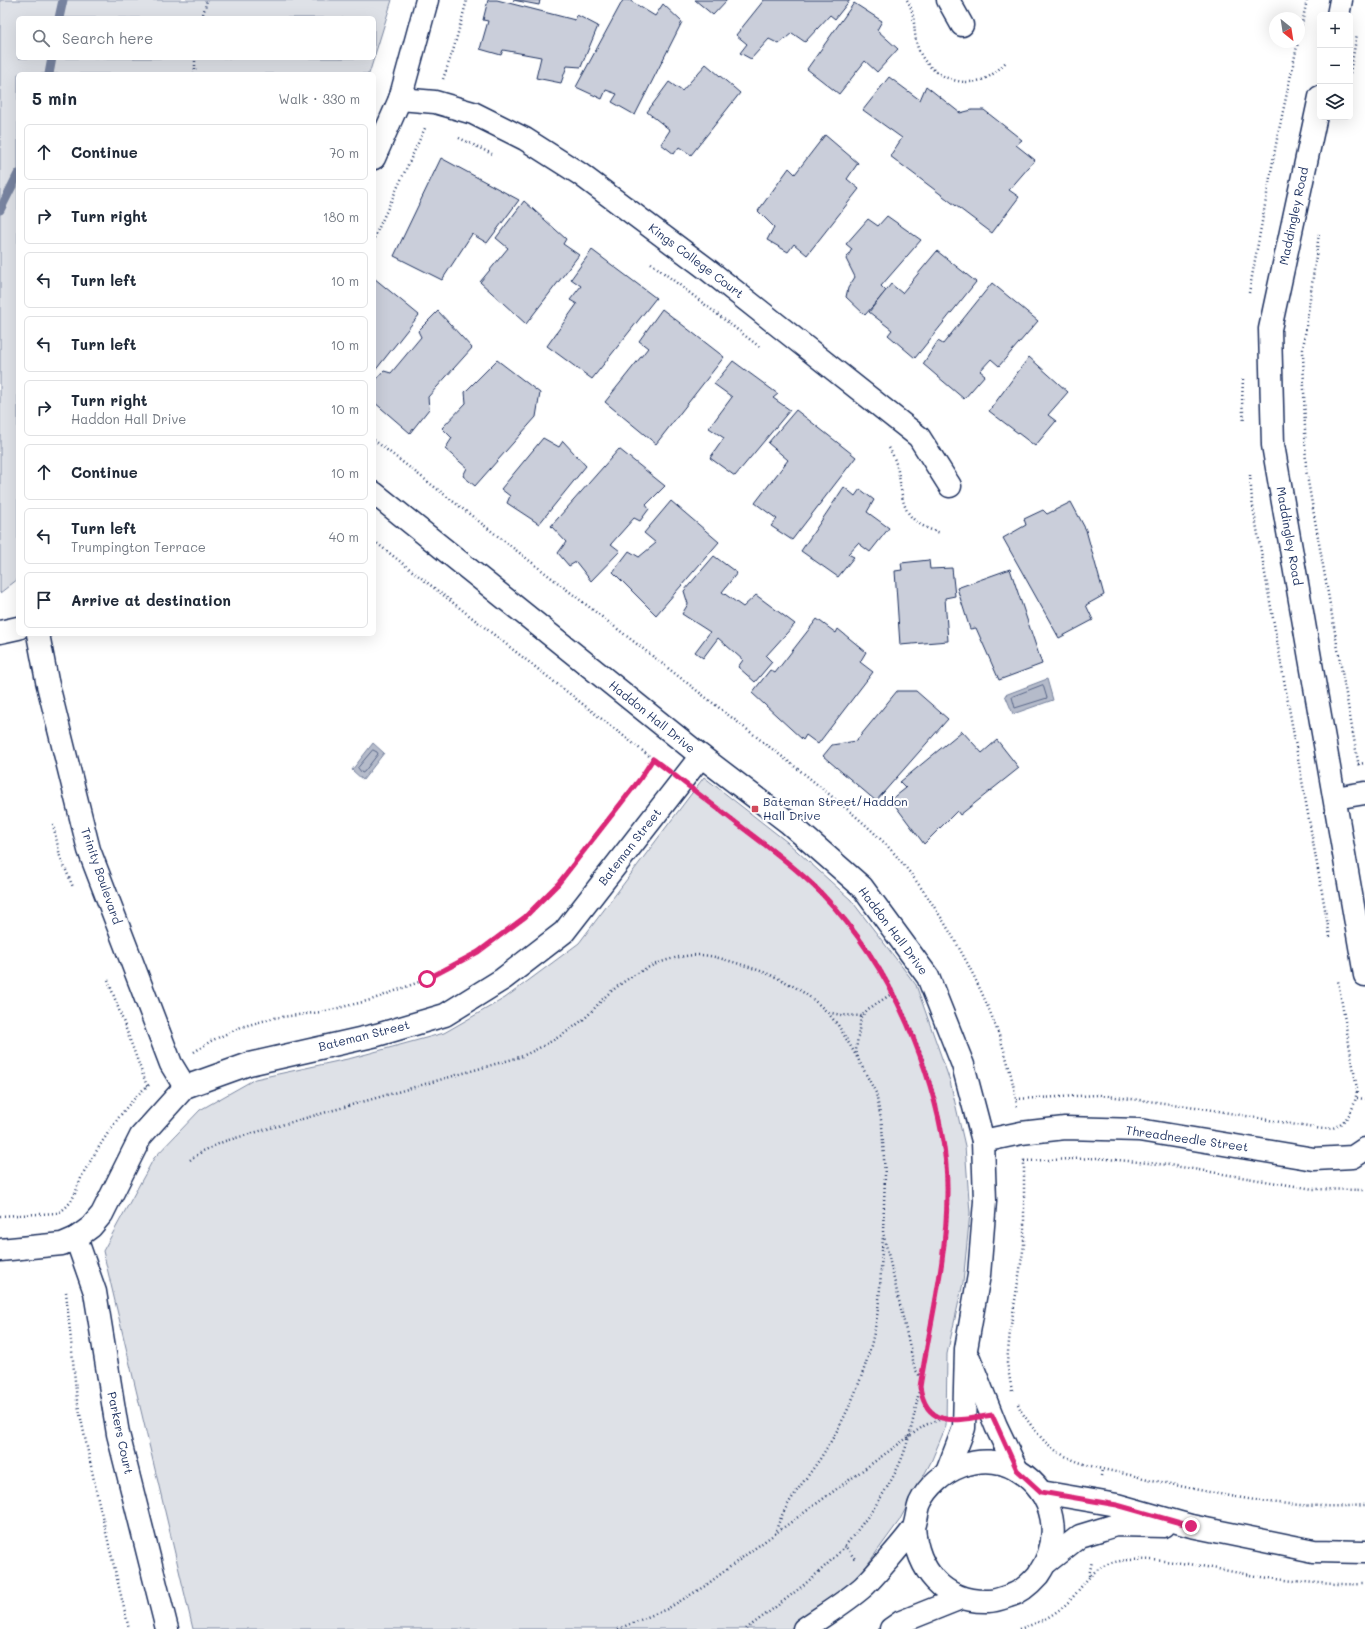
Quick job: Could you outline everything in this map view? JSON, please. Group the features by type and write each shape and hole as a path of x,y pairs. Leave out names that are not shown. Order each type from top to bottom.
{"street":[{"path":"376,153 400,99 427,0"},
{"path":"948,0 962,25"},
{"path":"1339,12 1341,0"},
{"name":"Kings College Court","path":"400,99 435,102 473,113 525,139 580,174 707,269 919,437 950,486"},
{"name":"Maddingley Road","path":"1317,111 1270,329 1273,445 1365,975"},
{"name":"Haddon Hall Drive","path":"376,495 701,756 790,823 862,887 928,977 963,1065 983,1141 985,1201 980,1275 966,1349 964,1428 947,1472"},
{"path":"0,632 16,628"},
{"name":"Trinity Boulevard","path":"38,636 47,681 89,850 172,1066 185,1087"},
{"name":"Bateman Street","path":"0,1250 62,1244 76,1238 91,1227 102,1214 141,1136 185,1087 249,1064 377,1035 445,1015 503,979 564,932 701,756"},
{"path":"1335,798 1364,793"},
{"name":"Threadneedle Street","path":"983,1141 1021,1133 1065,1128 1132,1129 1314,1159 1353,1157 1365,1149"},
{"name":"Parkers Court","path":"76,1238 95,1292 118,1434 167,1629"},
{"path":"966,1349 992,1415 1017,1470 1041,1492 1051,1514 1054,1538 1047,1562"},
{"path":"1017,1470 994,1462 970,1463 947,1472 933,1484 920,1504 914,1527 915,1545 924,1567 940,1586 961,1598 989,1601 1012,1595 1032,1582 1047,1562 1080,1536 1116,1525 1191,1526"},
{"path":"1041,1492 1117,1505 1191,1526 1314,1551 1365,1552"},
{"path":"804,1629 864,1586 914,1527"},
{"path":"891,1629 900,1622 961,1598"}],"path":[{"path":"203,16 207,0"},
{"path":"907,0 911,6 917,45 924,60 935,72 953,80 968,82 981,80 994,74 1006,62"},
{"path":"1304,12 1307,0"},
{"path":"1353,57 1358,31"},
{"path":"1248,299 1277,139 1297,48"},
{"path":"195,60 195,72"},
{"path":"426,126 434,129"},
{"path":"456,137 497,157"},
{"path":"1320,232 1303,349 1306,470 1364,793"},
{"path":"650,262 764,350"},
{"path":"1243,372 1242,402 1244,425"},
{"path":"886,445 890,450 898,471 900,489 905,508 913,520 925,529 941,533"},
{"path":"1249,470 1252,501 1331,942"},
{"path":"376,543 653,759 780,856 822,894 855,932 879,967 914,1037 932,1091 943,1144 947,1186 945,1242 920,1387 909,1438 898,1467 872,1512 845,1546"},
{"path":"0,1216 58,1213 65,1209 72,1202 85,1171 120,1116 147,1086 172,1066 211,1041 241,1027 274,1018 322,1012 371,1000 427,979 478,952 525,917 558,884 640,779 653,759"},
{"path":"1358,764 1365,763"},
{"path":"190,1160 203,1151 224,1141 520,1057 541,1048 571,1029 586,1017 612,990 635,974 679,956 700,955 728,960 765,971 791,984 813,998 838,1025 876,1093 882,1125 885,1176 878,1310 868,1354 850,1403 825,1451 780,1518 775,1534"},
{"path":"1016,1099 1099,1095 1196,1108 1308,1127 1325,1129 1336,1127 1350,1115 1356,1098 1357,1088 1336,973"},
{"path":"859,1061 856,1050 862,1016 868,1009 893,993"},
{"path":"827,1012 841,1015 862,1016"},
{"path":"1356,1098 1365,1099"},
{"path":"1024,1161 1098,1158 1169,1165 1313,1189 1365,1190"},
{"path":"883,1232 915,1369 921,1378"},
{"path":"65,1287 77,1400 98,1500 129,1629"},
{"path":"618,1629 667,1608 705,1586 925,1425 943,1420 929,1410 922,1402 920,1387"},
{"path":"992,1415 1021,1411 1048,1446 1074,1462 1102,1470"},
{"path":"1019,1629 1035,1625 1056,1612 1072,1598 1089,1576 1108,1564 1130,1559 1162,1561 1314,1584 1365,1584"}],"shaded area":[{"path":"0,0 392,0 376,52 376,16 16,16 16,60 373,60 370,72 16,72 16,581 0,593"},
{"path":"704,777 787,842 851,900 916,985 950,1081 965,1146 970,1213 963,1283 947,1354 946,1426 931,1462 899,1521 854,1583 790,1629 193,1629 103,1251 154,1158 200,1110 255,1079 352,1058 444,1033 505,998 579,943"}],"water":[{"path":"1047,679 1053,700 1013,714 1005,695"},
{"path":"373,743 384,753 363,780 352,770"}],"building":[{"path":"488,0 497,0 575,20 577,15 598,26 581,67 567,66 561,83 536,78 541,57 503,50 501,55 480,49 488,21 483,20"},
{"path":"513,0 540,0 539,5"},
{"path":"623,0 629,0 655,16 663,4 682,22 635,115 612,102 617,94 606,90 602,99 576,87"},
{"path":"695,0 727,0 713,15"},
{"path":"764,0 850,0 835,19 830,15 805,42 792,33 779,44 769,39 751,59 740,53 747,44 736,35"},
{"path":"854,3 882,21 877,30 898,49 877,72 865,61 839,94 807,69"},
{"path":"706,64 740,93 691,155 679,147 674,154 661,144 670,130 647,112 669,82 682,91"},
{"path":"889,77 920,100 926,86 960,113 972,110 984,110 1022,140 1016,145 1035,160 1009,190 1019,197 992,233 890,156 902,138 863,110"},
{"path":"825,135 858,163 847,179 859,189 807,255 794,244 788,252 767,240 774,227 758,211 789,168 795,174"},
{"path":"441,158 519,200 487,243 472,234 442,280 394,256"},
{"path":"524,201 566,239 563,244 579,255 526,324 480,282 508,248 496,238"},
{"path":"887,216 921,240 881,286 886,291 865,315 846,297 848,288 855,277 846,259 852,249 846,244 868,219 878,226"},
{"path":"592,250 656,298 592,379 547,346 577,304 570,300 581,286 571,279"},
{"path":"937,251 976,282 915,358 888,335 892,330 869,312 891,284 902,293"},
{"path":"376,280 419,315 376,369"},
{"path":"992,283 1038,321 999,366 991,359 980,371 985,375 964,399 923,364 938,341 943,344"},
{"path":"662,309 724,357 656,444 605,402 648,348 639,341"},
{"path":"438,311 472,348 428,397 429,409 410,433 376,404 376,380 384,371 391,373 421,337 418,331"},
{"path":"1029,357 1068,392 1048,415 1056,421 1035,446 989,411"},
{"path":"497,360 540,393 536,417 475,486 463,476 467,468 445,449 452,438 442,428 466,403 465,392"},
{"path":"733,361 778,394 773,398 790,410 735,476 710,458 724,438 709,428 732,397 714,384"},
{"path":"796,410 856,457 792,540 771,526 777,519 755,503 788,460 768,443"},
{"path":"543,438 559,447 563,441 586,466 539,524 507,503 510,496 501,489"},
{"path":"619,449 665,486 646,505 649,509 640,521 634,518 611,544 620,551 591,581 576,562 569,566 558,553 566,542 551,526"},
{"path":"844,487 855,496 860,489 874,500 867,512 889,528 870,552 858,543 848,554 854,557 838,577 801,551"},
{"path":"671,501 719,542 656,615 613,572 629,551 639,557 656,543 644,533"},
{"path":"1071,502 1086,530 1104,595 1086,605 1093,620 1059,638 1003,538 1026,525 1024,519 1043,510 1047,514"},
{"path":"714,556 737,573 722,592 743,607 756,595 795,624 766,656 772,662 755,682 738,667 743,660 718,638 703,658 695,652 710,632 682,614 688,604 684,591"},
{"path":"929,560 930,569 952,568 955,596 945,598 948,641 900,645 895,571 902,570 901,563"},
{"path":"1010,569 1042,664 999,680 976,628 970,629 957,588"},
{"path":"817,619 836,633 838,629 866,652 860,662 873,672 818,744 806,735 803,740 752,693 770,670 775,673"},
{"path":"897,691 916,691 948,719 876,801 823,756 832,745 856,741"},
{"path":"962,731 982,753 997,740 1019,768 960,815 957,811 924,844 891,800 906,788 900,782"}],"waterway":[{"path":"59,16 63,0"},
{"path":"49,72 52,60"},
{"path":"0,210 16,178"}],"place":[{"name":"Bateman Street/Haddon Hall Drive","path":"755,809"}],"route":[{"path":"427,979 478,952 525,917 558,884 640,779 653,759 780,856 822,894 855,932 879,967 914,1037 932,1091 943,1144 947,1194 945,1242 920,1387 922,1402 929,1410 943,1420 992,1415 1017,1470 1041,1492 1117,1505 1191,1526"}]}
